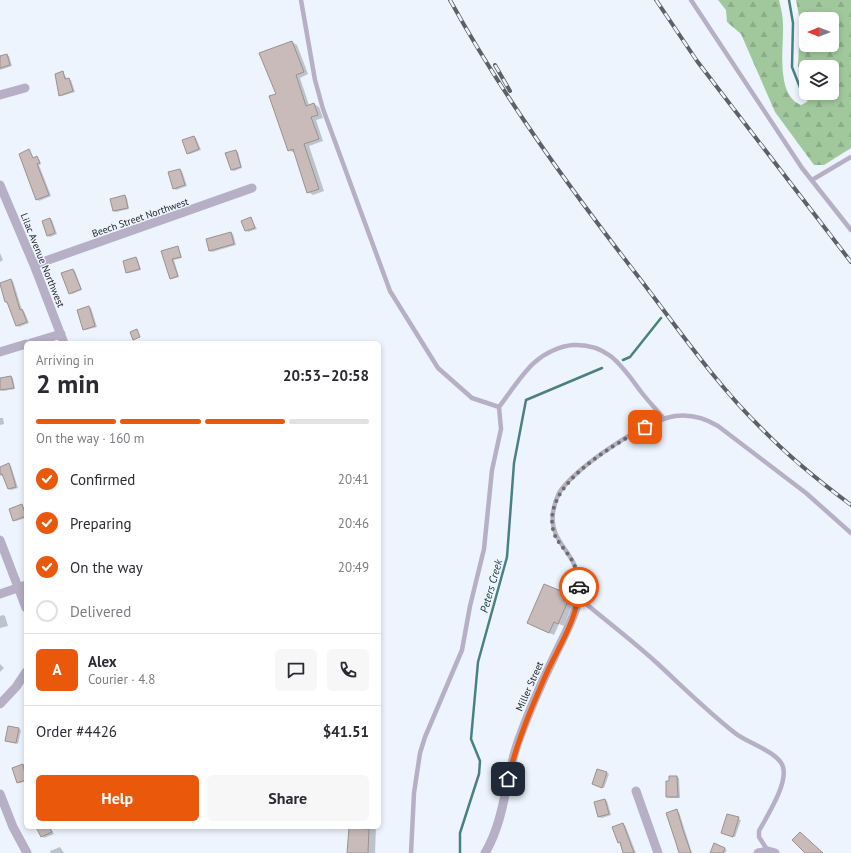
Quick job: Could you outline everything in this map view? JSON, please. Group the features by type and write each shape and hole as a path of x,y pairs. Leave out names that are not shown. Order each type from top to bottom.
{"street":[{"path":"0,94 25,88"},
{"name":"Lilac Avenue Northwest","path":"0,185 63,339"},
{"name":"Beech Street Northwest","path":"34,265 252,188"},
{"path":"47,341 63,339"},
{"path":"0,352 24,345"},
{"path":"0,540 22,587 24,598"},
{"path":"0,594 22,587"},
{"name":"Miller Street","path":"485,853 491,844 500,816 518,740 573,618 579,598"},
{"path":"0,704 16,687 24,675"},
{"path":"636,792 658,853"},
{"path":"0,794 13,827 27,853"},
{"path":"758,853 771,852"}],"lane":[{"path":"301,0 315,80 323,108 390,291 438,368 472,398 499,407"},
{"path":"691,0 780,136 851,230"},
{"path":"812,180 851,157"},
{"path":"411,853 414,793 420,753 425,737 462,650 470,606 484,549 492,470 501,429 499,407 535,362 562,346 585,344 606,352 630,377 642,394 664,419"},
{"path":"771,852 759,836 759,831 782,782 784,772 780,761 775,756 736,734 677,684 658,664 579,598 579,586 574,564 555,535 552,526 554,504 560,492 588,464 629,436 664,419 685,415 694,416 713,422 806,492 851,533"}],"green space":[{"path":"718,0 779,0 783,22 782,57 784,81 787,91 793,100 801,105 807,102 807,100 839,100 839,60 799,60 799,68 798,66 799,44 799,52 839,52 839,12 799,12 799,16 796,0 851,0 851,148 824,165 814,165 775,112 741,34 727,22 726,10"}],"building":[{"path":"292,41 304,72 296,75 306,106 314,103 318,115 311,117 319,139 304,144 319,189 307,193 293,149 288,151 269,96 276,94 259,53"},
{"path":"7,54 10,65 0,68 0,56"},
{"path":"63,71 65,79 69,78 73,91 59,96 55,74"},
{"path":"194,136 199,149 187,154 182,140"},
{"path":"29,149 33,158 37,156 40,163 37,164 49,195 36,200 19,154"},
{"path":"236,150 241,167 231,170 225,153"},
{"path":"180,169 185,185 173,189 168,172"},
{"path":"125,195 128,208 113,211 110,199"},
{"path":"251,217 255,228 245,231 241,221"},
{"path":"50,218 55,233 47,236 42,221"},
{"path":"231,232 234,244 209,251 206,239"},
{"path":"178,246 181,257 172,259 178,276 170,279 161,251"},
{"path":"136,257 140,269 126,273 123,261"},
{"path":"73,269 81,289 69,294 61,273"},
{"path":"11,279 20,310 22,309 27,322 16,326 7,302 5,302 0,284"},
{"path":"89,306 95,326 83,330 77,310"},
{"path":"137,329 140,337 133,340 130,332"},
{"path":"11,376 14,388 0,390 0,378"},
{"path":"9,463 16,487 8,489 2,474 0,474 0,467"},
{"path":"22,504 24,517 13,521 9,509"},
{"path":"544,584 566,593 563,600 568,601 558,624 554,622 549,633 527,623"},
{"path":"8,726 19,728 16,743 5,741"},
{"path":"23,764 24,781 17,783 12,768"},
{"path":"597,769 607,772 602,788 592,784"},
{"path":"669,776 677,776 678,797 666,797 666,781 669,781"},
{"path":"605,799 609,814 598,817 594,802"},
{"path":"677,809 691,853 679,853 666,813"},
{"path":"727,814 739,817 733,837 721,833"},
{"path":"623,823 634,853 623,853 620,842 618,843 612,827"},
{"path":"37,829 50,829 52,832 41,837"},
{"path":"349,829 369,829 368,853 347,853"},
{"path":"800,832 823,853 805,853 792,840"},
{"path":"714,843 725,848 723,853 710,853"}],"waterway":[{"name":"Peters Creek","path":"789,0 793,23 792,67 799,85"},
{"name":"Peters Creek","path":"623,360 630,357 661,318"},
{"name":"Peters Creek","path":"460,853 460,833 479,774 480,761 471,739 478,662 507,557 514,463 526,400 602,368"}],"railway":[{"path":"450,0 492,72 538,141 587,209 712,374 772,439 816,478 851,505"},
{"path":"656,0 697,61 851,262"},
{"path":"495,65 510,91"}],"way so far":[{"path":"579,587 578,575 574,564 560,544 552,526 554,504 560,492 588,464 645,427"}],"route":[{"path":"508,779 518,740 576,610 579,598 579,587"}]}
